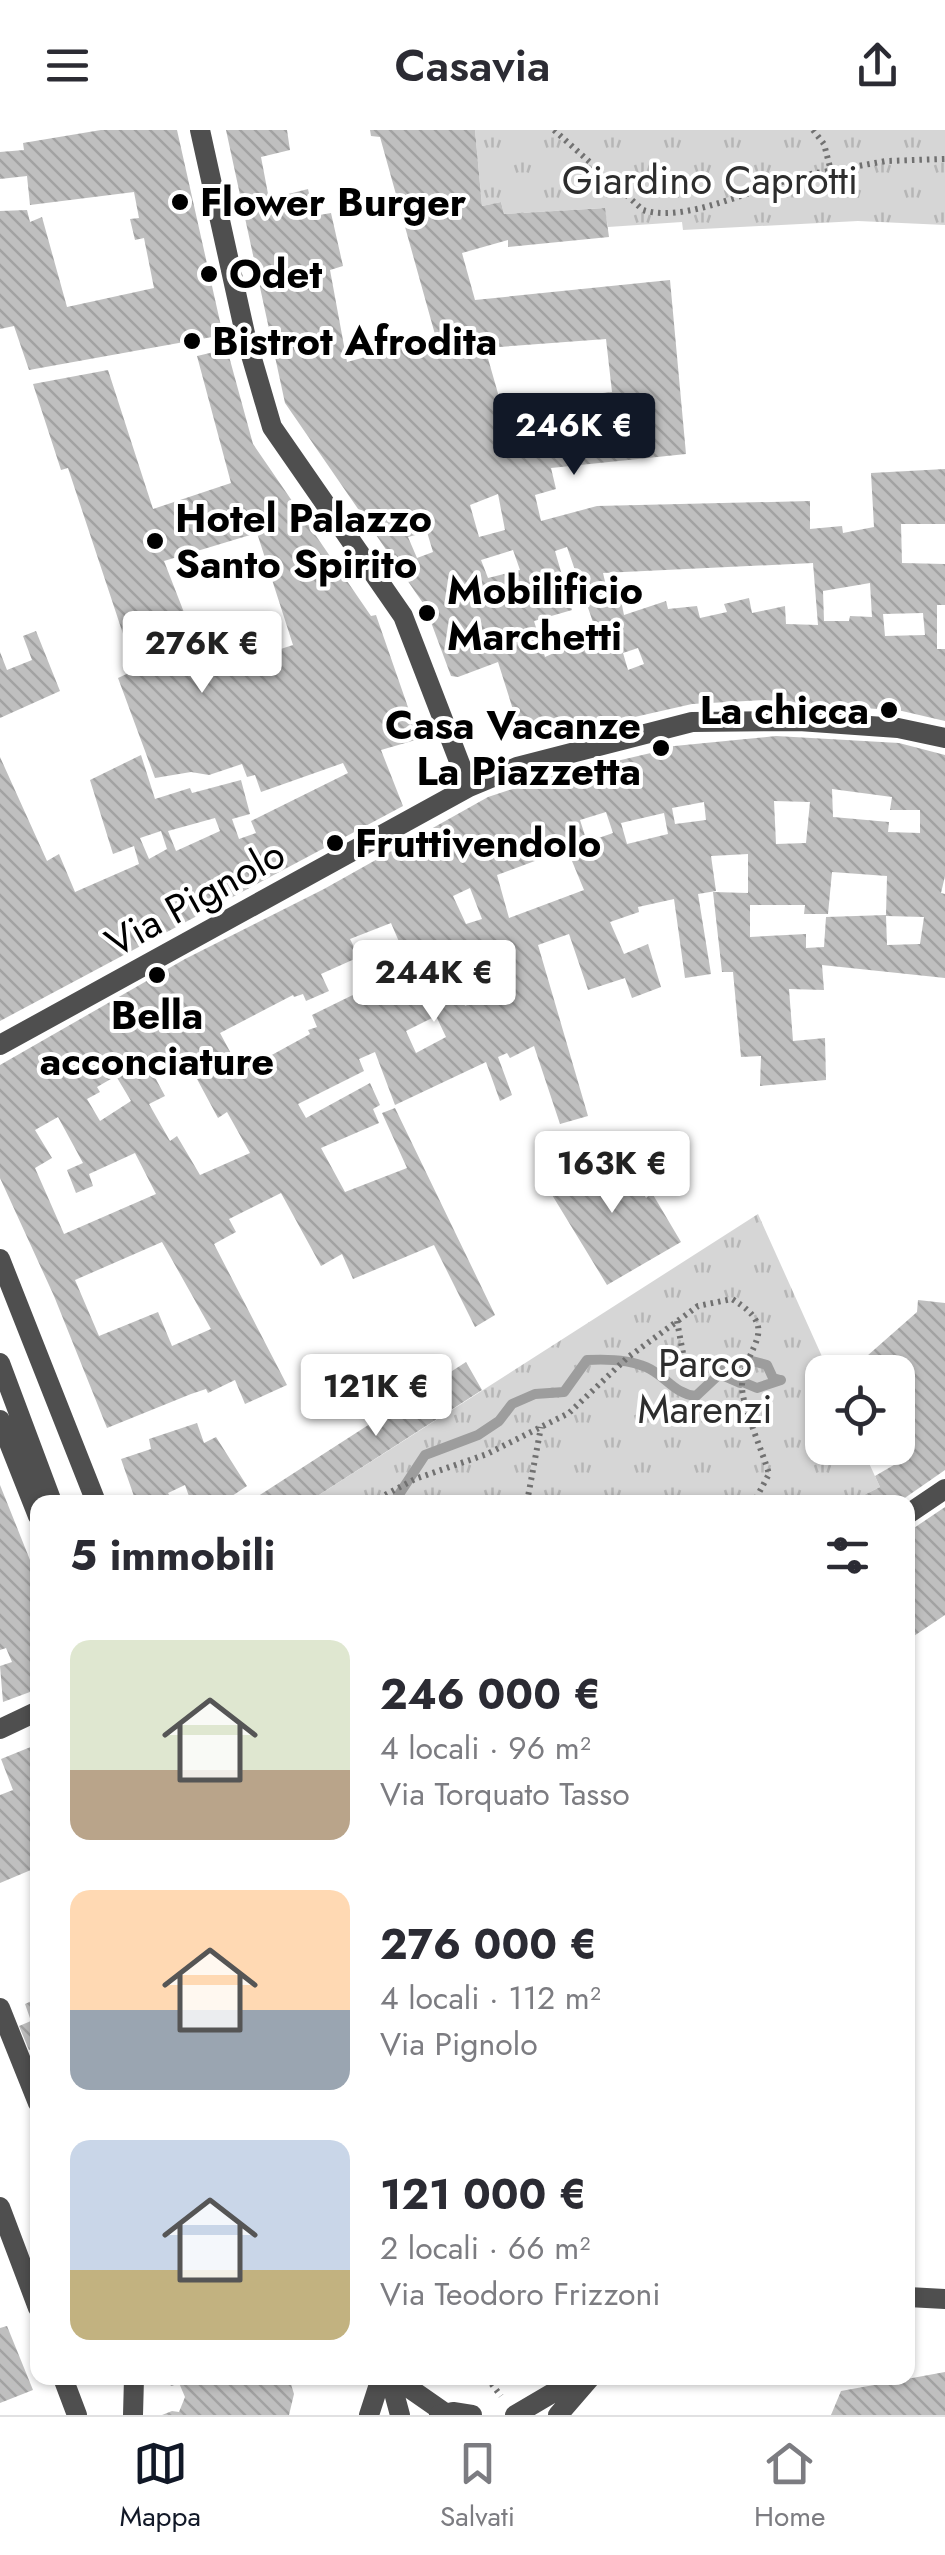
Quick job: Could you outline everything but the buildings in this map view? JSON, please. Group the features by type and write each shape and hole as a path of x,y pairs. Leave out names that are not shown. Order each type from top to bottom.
{"street":[{"path":"200,130 246,338 272,427 403,616 470,787"},
{"name":"Via Pignolo","path":"0,1045 470,787 517,766 692,722 798,721 898,728 945,738"},
{"path":"0,1259 93,1495"},
{"path":"0,1363 49,1495"},
{"path":"0,1420 30,1496"},
{"path":"915,1509 945,1489"},
{"path":"0,1729 30,1715"},
{"path":"0,2008 30,2082"},
{"path":"0,2207 30,2287"},
{"path":"915,2295 945,2285"},
{"path":"915,2296 945,2299"},
{"path":"66,2385 77,2415"},
{"path":"133,2415 134,2385"},
{"path":"369,2415 379,2385"},
{"path":"392,2385 400,2415"},
{"path":"407,2385 442,2414 472,2415"},
{"path":"515,2415 566,2385"},
{"path":"558,2415 584,2385"}],"path":[{"path":"554,130 643,210 658,216 701,207 810,172 886,161 945,159"},
{"path":"813,130 824,144 831,170"},
{"path":"385,1495 415,1479 487,1454 569,1413 627,1358 698,1306 732,1298 751,1310 757,1320 753,1354 742,1386 769,1474 758,1495"},
{"path":"677,1321 685,1364"},
{"path":"528,1495 541,1427"}],"green space":[{"name":"Giardino Caprotti","path":"475,130 945,130 945,225 858,221 683,230 682,222 608,227 604,208 504,214 501,202 482,206"},
{"name":"Parco Marenzi","path":"758,1214 821,1355 805,1355 805,1465 870,1465 880,1487 864,1495 319,1495"}],"waterway":[{"path":"399,1495 425,1455 478,1435 499,1421 512,1404 535,1394 564,1392 587,1360 639,1364 682,1392 696,1396 728,1366 747,1361"},
{"path":"752,1361 767,1365 773,1378 780,1380"},
{"path":"717,1373 740,1383"},
{"path":"745,1383 757,1388 781,1380"}],"place":[{"name":"Flower Burger","path":"180,202"},
{"name":"Odet","path":"209,274"},
{"name":"Bistrot Afrodita","path":"192,341"},
{"name":"Hotel Palazzo Santo Spirito","path":"155,541"},
{"name":"Mobilificio Marchetti","path":"427,613"},
{"name":"La chicca","path":"889,710"},
{"name":"Casa Vacanze La Piazzetta","path":"661,748"},
{"name":"Fruttivendolo","path":"335,843"},
{"name":"Bella acconciature","path":"157,975"}]}
